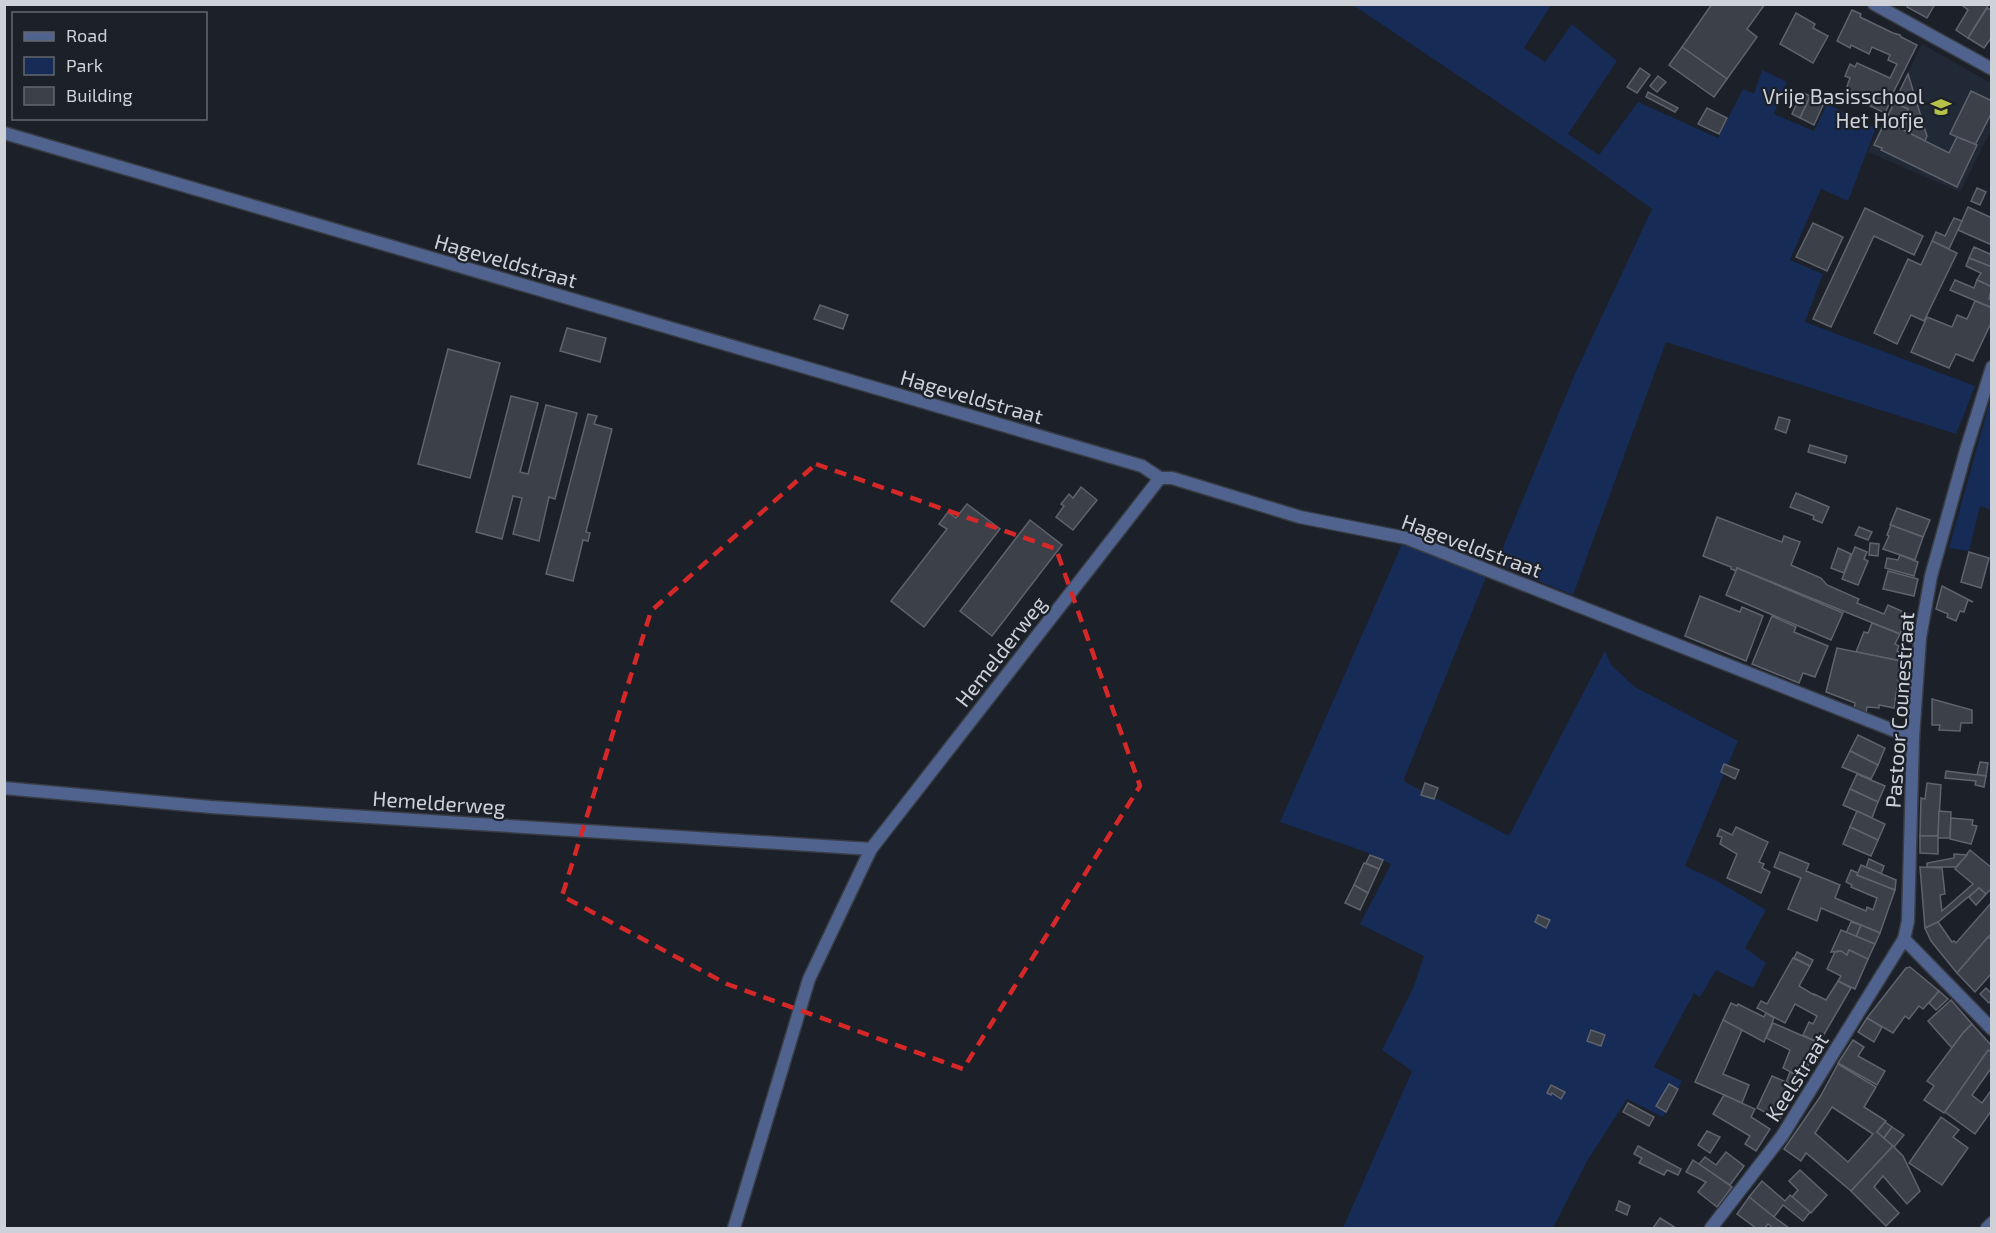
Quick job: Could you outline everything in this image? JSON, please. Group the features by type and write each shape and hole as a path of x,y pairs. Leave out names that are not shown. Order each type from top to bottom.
{"street":[{"path":"1874,4 1992,69"},
{"name":"Hageveldstraat","path":"4,133 1142,466 1160,478 1172,478 1300,516 1406,538 1913,738"},
{"name":"Pastoor Counestraat","path":"1904,939 1908,921 1913,738 1920,638 1931,576 1966,450 1992,368"},
{"name":"Hemelderweg","path":"734,1228 809,979 871,849 1160,478"},
{"name":"Hemelderweg","path":"4,788 211,807 871,849"},
{"path":"1904,939 1992,1029"},
{"name":"Keelstraat","path":"1711,1228 1782,1136 1904,939"},
{"path":"1987,1228 1992,1223"}],"highlighted area":[{"path":"816,464 1056,549 1140,786 963,1069 727,984 562,896 651,611"}],"shaded area":[{"name":"Vrije Basisschool Het Hofje","path":"1922,44 1991,83 1991,131 1960,192 1868,152"}],"green space":[{"path":"1353,5 1551,5 1524,48 1545,62 1572,24 1617,61 1568,134 1599,155 1638,102 1718,138 1743,89 1754,94 1762,70 1787,82 1774,114 1814,131 1827,104 1876,128 1848,201 1821,189 1790,260 1823,274 1805,322 1975,386 1956,434 1666,342 1573,595 1496,564 1574,376 1652,209 1581,158"},
{"path":"1991,397 1991,510 1980,506 1969,551 1949,548"},
{"path":"1402,544 1487,575 1404,779 1405,782 1507,835 1510,834 1605,651 1611,665 1635,687 1738,741 1685,866 1717,881 1766,910 1745,948 1766,963 1753,988 1716,970 1700,997 1694,993 1654,1067 1682,1081 1663,1117 1627,1099 1587,1161 1553,1228 1343,1228 1412,1071 1382,1050 1414,986 1424,956 1360,924 1391,864 1366,852 1280,822"}],"building":[{"path":"1712,4 1765,4 1747,29 1757,37 1727,79 1682,47"},
{"path":"1908,4 1935,4 1927,18 1907,7"},
{"path":"1964,4 1989,4 1968,38 1956,30 1968,10 1963,6"},
{"path":"1987,8 1991,10 1992,8 1992,37 1984,48 1968,38"},
{"path":"1852,10 1861,14 1860,17 1917,45 1885,113 1870,106 1873,101 1846,89 1850,78 1845,76 1850,64 1855,67 1857,63 1890,78 1897,64 1888,60 1890,55 1872,47 1869,54 1837,41"},
{"path":"1796,13 1815,24 1813,28 1828,36 1813,63 1780,44"},
{"path":"1682,47 1727,79 1714,97 1669,65"},
{"path":"1640,68 1650,75 1637,93 1627,87"},
{"path":"1908,74 1927,136 1925,141 1899,128 1908,109 1894,103"},
{"path":"1658,76 1666,82 1657,92 1650,86"},
{"path":"1971,91 1992,101 1992,112 1975,145 1950,134"},
{"path":"1648,92 1678,108 1675,112 1646,97"},
{"path":"1802,92 1810,96 1800,118 1792,114"},
{"path":"1811,95 1825,101 1814,125 1800,118"},
{"path":"1894,103 1908,109 1899,128 1949,153 1957,137 1977,145 1957,187 1874,145"},
{"path":"1707,108 1727,118 1719,134 1698,124"},
{"path":"1977,188 1986,192 1980,205 1971,201"},
{"path":"1968,207 1992,218 1992,245 1958,230"},
{"path":"1865,208 1923,236 1914,255 1874,236 1831,327 1813,319"},
{"path":"1954,218 1962,221 1949,249 1932,241 1936,232 1945,236"},
{"path":"1813,223 1843,237 1827,271 1796,257"},
{"path":"1932,241 1957,253 1924,321 1911,315 1897,344 1874,333 1908,259 1921,265"},
{"path":"1974,247 1990,254 1992,250 1992,267 1969,258"},
{"path":"1969,258 1992,267 1992,287 1977,280 1981,273 1966,266"},
{"path":"1955,280 1974,288 1977,280 1992,287 1990,307 1950,290"},
{"path":"1975,301 1992,308 1992,321 1973,361 1956,354 1949,368 1911,352 1927,317 1952,327 1957,315 1967,319"},
{"path":"820,305 848,315 843,329 814,319"},
{"path":"567,328 606,338 600,362 560,351"},
{"path":"448,349 500,363 470,478 418,464"},
{"path":"511,396 538,403 520,472 528,474 546,405 577,413 555,499 549,497 539,541 513,534 522,498 513,496 502,539 476,532"},
{"path":"588,414 597,416 594,424 612,429 586,532 590,533 588,541 583,540 573,581 546,574"},
{"path":"1779,417 1790,420 1786,433 1775,429"},
{"path":"1810,445 1847,456 1845,463 1808,452"},
{"path":"1081,487 1097,500 1073,530 1056,517 1064,506 1061,504 1069,494 1073,498"},
{"path":"1796,493 1829,507 1822,523 1813,519 1814,516 1790,507"},
{"path":"967,504 1000,529 924,627 891,601 947,529 939,524 948,512 956,518"},
{"path":"1897,508 1930,520 1923,537 1890,525"},
{"path":"1717,517 1782,542 1784,536 1800,542 1791,565 1859,599 1857,603 1884,614 1888,605 1908,614 1900,634 1703,556"},
{"path":"1030,520 1062,545 992,636 960,611"},
{"path":"1891,525 1923,537 1915,560 1883,549"},
{"path":"1859,527 1872,532 1868,540 1855,535"},
{"path":"1870,543 1879,544 1878,556 1869,555"},
{"path":"1855,547 1867,552 1864,559 1868,561 1858,585 1842,579"},
{"path":"1838,548 1851,554 1844,573 1831,568"},
{"path":"1969,552 1989,558 1981,588 1961,582"},
{"path":"1900,555 1918,562 1914,576 1885,568 1887,558 1898,560"},
{"path":"1737,568 1843,613 1831,640 1726,595"},
{"path":"1888,571 1918,579 1914,596 1883,589"},
{"path":"1942,586 1973,602 1968,600 1964,612 1960,611 1956,621 1947,617 1948,614 1936,609"},
{"path":"1700,596 1740,612 1742,607 1763,616 1746,661 1685,636"},
{"path":"1772,616 1796,627 1794,632 1828,646 1815,677 1803,673 1799,683 1752,664"},
{"path":"1872,623 1900,634 1895,644 1899,646 1897,651 1900,652 1901,661 1856,652 1864,632 1868,633"},
{"path":"1837,648 1901,661 1894,708 1879,705 1879,708 1867,707 1866,714 1854,709 1855,703 1826,692"},
{"path":"1932,699 1972,710 1972,723 1961,723 1960,731 1939,730 1940,725 1932,725"},
{"path":"1858,735 1885,748 1878,765 1850,751"},
{"path":"1850,751 1878,765 1871,779 1842,767"},
{"path":"1980,762 1988,763 1986,776 1977,775"},
{"path":"1724,764 1739,770 1735,779 1721,772"},
{"path":"1946,771 1986,776 1984,787 1975,785 1976,781 1945,778"},
{"path":"1857,774 1885,786 1878,802 1850,789"},
{"path":"1425,783 1438,788 1434,799 1421,795"},
{"path":"1927,783 1941,785 1938,836 1920,836 1921,798 1925,799"},
{"path":"1850,789 1878,802 1872,818 1843,805"},
{"path":"1857,811 1885,824 1878,840 1850,827"},
{"path":"1939,811 1951,812 1950,838 1938,838"},
{"path":"1951,818 1973,820 1972,825 1977,826 1971,844 1950,839"},
{"path":"1736,827 1768,842 1759,862 1764,864 1762,868 1770,872 1761,893 1727,878 1737,854 1720,844 1722,837 1717,836 1720,829 1732,835"},
{"path":"1850,827 1878,840 1871,856 1843,844"},
{"path":"1920,836 1938,836 1938,854 1920,853"},
{"path":"1970,850 1992,868 1992,888 1986,894 1979,888 1938,922 1925,928 1920,867 1942,868 1945,894 1940,895 1942,911 1973,884 1955,869"},
{"path":"1780,852 1809,864 1806,871 1840,885 1835,898 1866,911 1867,907 1873,910 1877,898 1851,887 1852,885 1846,882 1851,870 1858,873 1857,875 1895,890 1880,933 1821,908 1817,921 1788,909 1801,878 1774,867"},
{"path":"1954,854 1967,855 1956,867 1927,867 1927,863 1954,858"},
{"path":"1370,855 1383,860 1379,869 1366,863"},
{"path":"1869,859 1884,866 1881,874 1866,867"},
{"path":"1364,863 1379,869 1368,893 1354,885"},
{"path":"1861,865 1896,880 1895,890 1857,875"},
{"path":"1354,885 1368,893 1360,910 1345,903"},
{"path":"1979,888 1986,894 1976,905 1969,897"},
{"path":"1992,902 1992,933 1957,973 1931,941 1925,928 1938,922 1952,942 1956,943"},
{"path":"1538,915 1550,920 1546,928 1535,922"},
{"path":"1851,922 1861,925 1856,937 1846,933"},
{"path":"1861,925 1880,933 1875,944 1856,937"},
{"path":"1841,930 1875,944 1868,959 1849,950 1847,955 1841,951 1831,952"},
{"path":"1988,937 1992,940 1992,973 1975,992 1957,973"},
{"path":"1849,950 1868,959 1855,989 1838,981 1841,976 1827,969 1835,952 1841,951 1847,955"},
{"path":"1797,952 1813,960 1810,966 1794,958"},
{"path":"1793,958 1810,966 1799,986 1814,995 1826,1000 1838,981 1851,988 1819,1043 1803,1035 1809,1022 1813,1024 1817,1016 1795,1004 1785,1023 1757,1008 1761,1001 1767,1004"},
{"path":"1910,967 1939,991 1923,1009 1919,1006 1909,1019 1905,1016 1893,1033 1867,1018 1906,968"},
{"path":"1986,988 1992,994 1992,1000 1989,1003 1980,994"},
{"path":"1939,991 1948,999 1936,1010 1929,1003"},
{"path":"1951,1000 1972,1024 1952,1048 1928,1021"},
{"path":"1731,1003 1737,1006 1738,1004 1764,1017 1766,1013 1774,1018 1764,1042 1723,1020"},
{"path":"1867,1018 1882,1027 1874,1042 1858,1032"},
{"path":"1723,1020 1742,1030 1723,1074 1749,1085 1742,1103 1695,1082"},
{"path":"1773,1023 1819,1043 1802,1078 1783,1068 1790,1050 1766,1038"},
{"path":"1972,1024 1992,1048 1944,1113 1924,1100 1934,1086 1927,1081"},
{"path":"1591,1030 1605,1035 1601,1046 1587,1041"},
{"path":"1853,1040 1864,1047 1858,1056 1885,1071 1877,1085 1838,1063"},
{"path":"1988,1050 1992,1053 1992,1067 1972,1095 1982,1103 1992,1089 1992,1110 1975,1134 1945,1112"},
{"path":"1838,1064 1876,1087 1864,1107 1886,1121 1877,1132 1893,1146 1851,1191 1806,1153 1801,1161 1784,1149 1820,1097","holes":["1832,1107 1873,1134 1848,1162 1815,1133"]},
{"path":"1790,1072 1802,1078 1798,1087 1786,1082"},
{"path":"1772,1076 1798,1087 1779,1120 1757,1108"},
{"path":"1669,1084 1678,1089 1666,1112 1656,1106"},
{"path":"1551,1085 1565,1092 1561,1099 1552,1093 1551,1095 1547,1093"},
{"path":"1724,1095 1755,1109 1751,1117 1770,1129 1756,1151 1745,1144 1750,1136 1713,1114"},
{"path":"1628,1103 1654,1117 1649,1126 1623,1112"},
{"path":"1941,1117 1959,1130 1953,1137 1968,1148 1942,1185 1909,1163"},
{"path":"1885,1122 1892,1127 1884,1138 1877,1132"},
{"path":"1892,1127 1904,1135 1894,1147 1884,1138"},
{"path":"1707,1131 1720,1137 1710,1153 1698,1145"},
{"path":"1638,1146 1681,1169 1678,1175 1667,1170 1664,1175 1639,1163 1642,1158 1634,1154"},
{"path":"1893,1146 1903,1156 1920,1191 1907,1204 1883,1176 1874,1187 1899,1213 1886,1226 1851,1191"},
{"path":"1726,1152 1744,1166 1730,1185 1699,1164 1705,1157 1716,1165"},
{"path":"1693,1160 1732,1187 1717,1207 1698,1192 1706,1182 1686,1172"},
{"path":"1800,1170 1827,1195 1811,1213 1792,1197 1798,1190 1789,1181"},
{"path":"1762,1181 1785,1201 1790,1195 1810,1212 1803,1221 1783,1205 1774,1217 1749,1197"},
{"path":"1749,1197 1789,1228 1773,1228 1768,1224 1765,1228 1756,1228 1737,1214"},
{"path":"1619,1201 1630,1206 1627,1215 1616,1210"},
{"path":"1660,1218 1676,1228 1653,1228"}],"place":[{"name":"Vrije Basisschool Het Hofje","path":"1941,107"}]}
